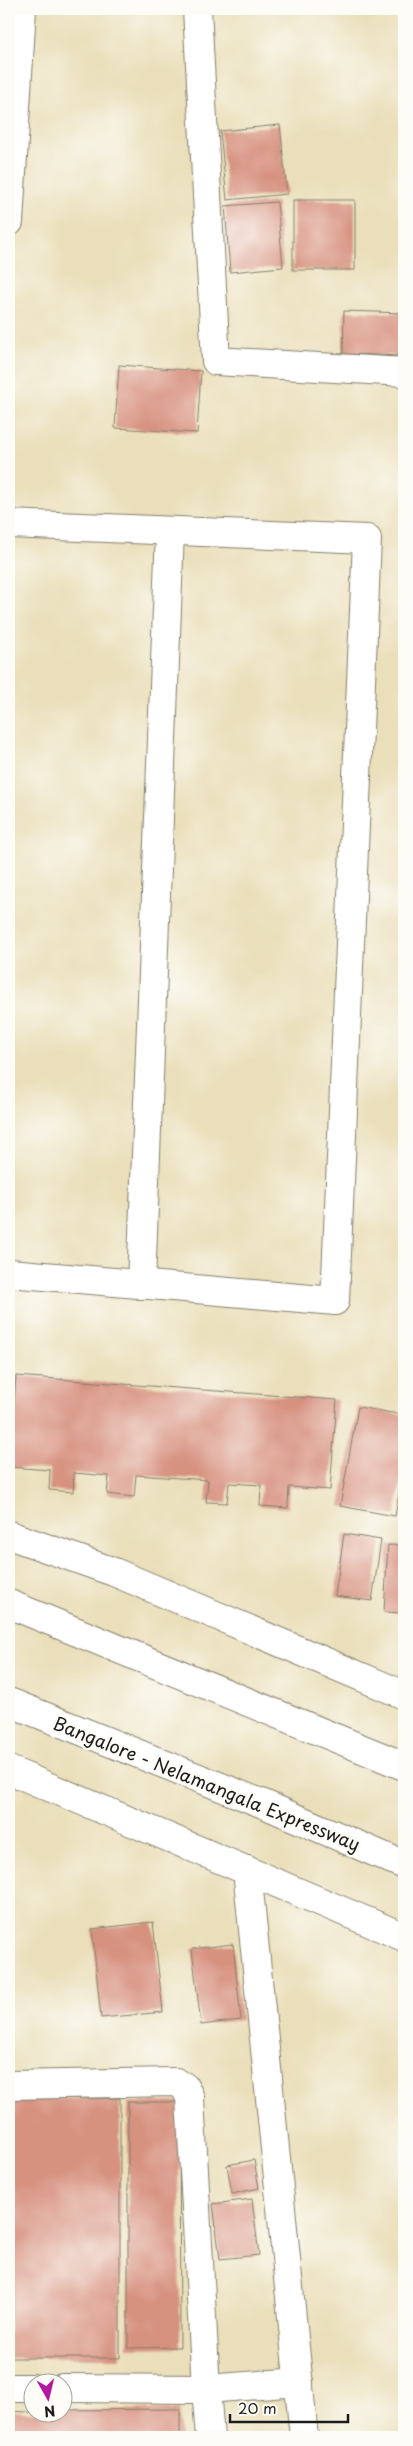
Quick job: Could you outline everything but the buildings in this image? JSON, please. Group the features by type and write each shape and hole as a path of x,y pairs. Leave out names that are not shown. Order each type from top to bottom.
{"main road":[{"path":"9,222 22,9"},
{"path":"197,9 216,361 404,372"},
{"path":"9,524 367,539 335,1301 9,1273"},
{"path":"141,1285 170,531"},
{"path":"9,1535 114,1572 404,1695"},
{"path":"9,1604 404,1766"},
{"name":"Bangalore - Nelamangala Expressway","path":"9,1702 257,1801 404,1865"},
{"path":"9,1770 404,1937"},
{"path":"247,1870 304,2437"},
{"path":"9,2085 176,2082 185,2087 190,2098 210,2437"},
{"path":"72,2388 206,2389 299,2382"},
{"path":"9,2388 22,2388"}]}
